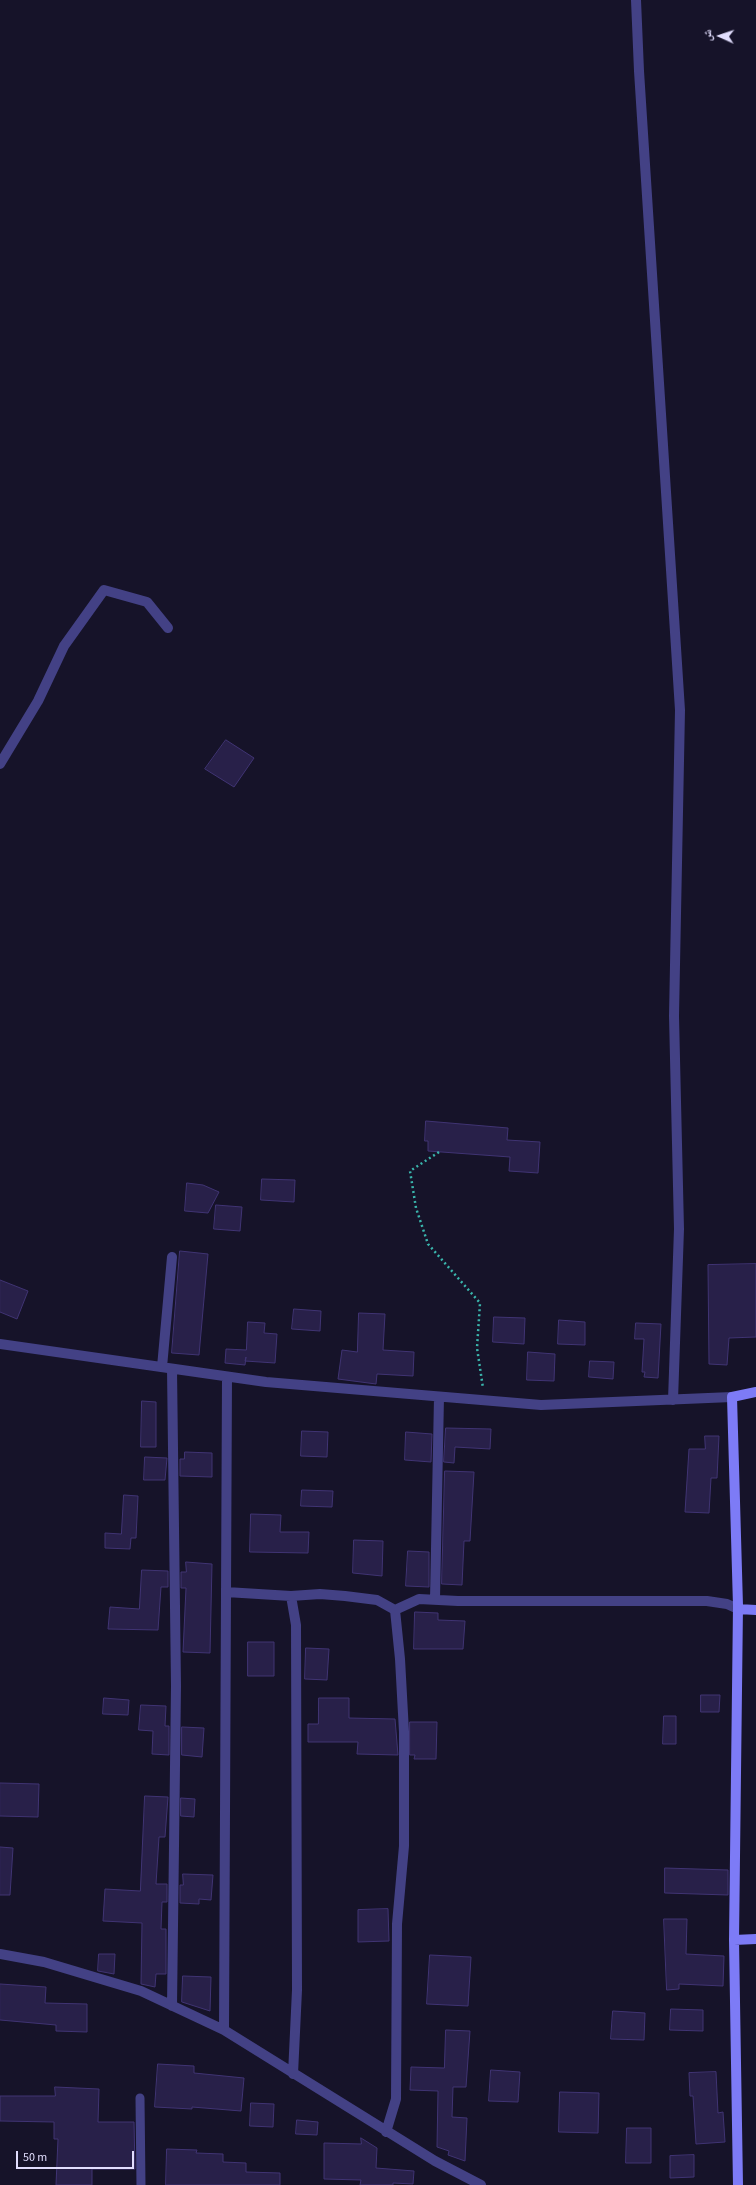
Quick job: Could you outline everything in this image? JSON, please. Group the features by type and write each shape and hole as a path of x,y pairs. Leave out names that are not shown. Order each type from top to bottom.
{"street":[{"path":"636,0 639,72 680,710 674,1016 680,1229 673,1400"},
{"path":"0,764 38,700 64,646 104,590 147,602 168,628"},
{"path":"172,1257 167,1368 176,1686 172,2006"},
{"path":"0,1344 227,1377 541,1405 732,1397 756,1392"},
{"path":"224,2030 227,1377"},
{"path":"435,1600 439,1397"},
{"path":"732,1397 738,1609 734,1940 738,2185"},
{"path":"226,1592 291,1596 320,1594 377,1600 395,1610"},
{"path":"291,1596 296,1625 297,1990 293,2074"},
{"path":"395,1610 419,1599 707,1601 727,1604 738,1609 756,1610"},
{"path":"386,2132 396,2099 397,1924 404,1846 404,1732 400,1659 395,1610"},
{"path":"734,1940 756,1939"},
{"path":"0,1954 44,1962 141,1991 224,2030 434,2161 481,2185"}],"lane":[{"path":"140,2098 141,2185"}],"path":[{"path":"439,1152 410,1171 416,1208 428,1244 480,1303 477,1348 485,1400"}],"building":[{"path":"226,740 254,758 234,787 205,769"},
{"path":"426,1121 508,1128 507,1140 540,1142 538,1173 509,1171 510,1157 428,1151 428,1141 425,1141"},
{"path":"262,1179 295,1180 294,1202 261,1200"},
{"path":"187,1183 203,1185 219,1192 208,1213 185,1211"},
{"path":"216,1205 242,1207 240,1231 214,1229"},
{"path":"180,1251 208,1254 199,1355 172,1353"},
{"path":"756,1264 756,1337 729,1338 727,1365 709,1364 708,1265"},
{"path":"0,1280 28,1291 17,1319 0,1312"},
{"path":"294,1309 321,1311 320,1331 292,1329"},
{"path":"359,1313 385,1314 383,1350 414,1352 413,1376 377,1374 376,1384 338,1379 342,1350 357,1352"},
{"path":"494,1317 525,1318 524,1344 493,1342"},
{"path":"559,1320 585,1322 585,1345 558,1344"},
{"path":"248,1322 265,1323 264,1333 277,1334 275,1363 245,1361 245,1365 225,1363 226,1349 246,1350"},
{"path":"636,1323 661,1324 658,1378 644,1377 645,1372 642,1372 644,1339 635,1339"},
{"path":"528,1352 555,1354 554,1381 527,1380"},
{"path":"590,1361 614,1362 613,1379 589,1377"},
{"path":"142,1401 156,1402 156,1447 141,1447"},
{"path":"446,1428 491,1429 490,1449 455,1447 454,1463 444,1462"},
{"path":"302,1431 328,1432 327,1457 301,1456"},
{"path":"406,1432 432,1434 431,1462 405,1460"},
{"path":"705,1436 719,1436 717,1478 711,1478 709,1513 685,1512 689,1449 705,1449"},
{"path":"185,1452 212,1453 212,1477 180,1476 180,1459 184,1459"},
{"path":"145,1457 167,1458 165,1480 144,1480"},
{"path":"445,1471 474,1472 470,1541 464,1541 462,1585 442,1584"},
{"path":"302,1490 333,1491 332,1507 301,1506"},
{"path":"124,1495 138,1496 136,1538 131,1538 130,1549 105,1548 105,1533 121,1534"},
{"path":"251,1514 281,1515 280,1532 309,1532 308,1553 250,1552"},
{"path":"354,1540 383,1541 382,1576 353,1573"},
{"path":"408,1551 429,1552 429,1587 406,1586"},
{"path":"186,1562 212,1564 210,1653 183,1652 186,1588 181,1588 181,1572 186,1572"},
{"path":"142,1570 168,1571 168,1587 161,1587 158,1630 108,1629 110,1607 139,1609"},
{"path":"415,1612 438,1613 438,1620 465,1621 463,1649 414,1649"},
{"path":"248,1642 274,1642 274,1676 248,1676"},
{"path":"306,1648 329,1649 327,1680 305,1679"},
{"path":"701,1695 720,1695 719,1712 701,1712"},
{"path":"104,1698 129,1700 128,1715 103,1714"},
{"path":"319,1698 349,1698 349,1718 395,1719 398,1755 357,1754 358,1742 308,1742 308,1724 318,1724"},
{"path":"141,1705 166,1706 165,1726 169,1726 169,1755 152,1754 153,1731 139,1730"},
{"path":"664,1716 676,1716 676,1744 663,1744"},
{"path":"410,1722 437,1722 436,1759 414,1759 415,1755 410,1755"},
{"path":"182,1727 204,1728 202,1757 182,1755"},
{"path":"0,1783 39,1784 38,1817 0,1816"},
{"path":"145,1796 168,1797 165,1837 159,1837 156,1884 167,1884 167,1902 162,1902 161,1929 166,1929 166,1974 156,1974 155,1987 141,1984 142,1923 103,1921 105,1889 140,1891"},
{"path":"181,1798 195,1799 194,1817 181,1816"},
{"path":"0,1847 13,1848 10,1895 0,1895"},
{"path":"665,1868 728,1870 728,1895 665,1893"},
{"path":"183,1874 213,1875 211,1900 199,1899 199,1904 180,1903 180,1885 183,1885"},
{"path":"388,1909 389,1941 358,1942 358,1910"},
{"path":"664,1919 687,1919 686,1954 724,1956 723,1986 679,1984 679,1989 667,1990"},
{"path":"99,1954 115,1954 114,1974 98,1971"},
{"path":"430,1955 471,1957 468,2006 427,2004"},
{"path":"183,1976 211,1977 210,2011 182,2002"},
{"path":"0,1984 46,1987 45,2003 87,2004 87,2032 56,2031 56,2025 0,2020"},
{"path":"671,2009 703,2010 703,2031 670,2030"},
{"path":"613,2011 645,2013 644,2040 611,2039"},
{"path":"446,2030 470,2031 466,2087 453,2087 452,2117 467,2118 465,2161 448,2155 449,2151 437,2147 438,2091 410,2090 411,2067 444,2068"},
{"path":"158,2064 194,2066 194,2073 244,2078 241,2111 192,2107 192,2109 155,2107"},
{"path":"491,2070 520,2072 518,2102 489,2101"},
{"path":"716,2072 718,2113 723,2112 725,2142 696,2144 693,2096 690,2096 689,2073"},
{"path":"55,2087 99,2089 98,2122 134,2122 135,2169 92,2169 92,2185 56,2185 58,2139 54,2139 54,2122 0,2121 0,2096 55,2096"},
{"path":"560,2092 599,2093 598,2133 559,2132"},
{"path":"251,2103 274,2104 273,2127 250,2126"},
{"path":"297,2120 318,2122 317,2135 296,2134"},
{"path":"627,2128 651,2128 651,2163 626,2163"},
{"path":"361,2138 377,2148 376,2168 414,2171 413,2184 393,2183 393,2185 360,2185 361,2180 324,2179 324,2143 361,2144"},
{"path":"167,2149 197,2150 196,2153 223,2154 223,2162 246,2163 246,2172 280,2173 280,2185 166,2185"},
{"path":"694,2155 694,2177 670,2178 670,2156"}]}
